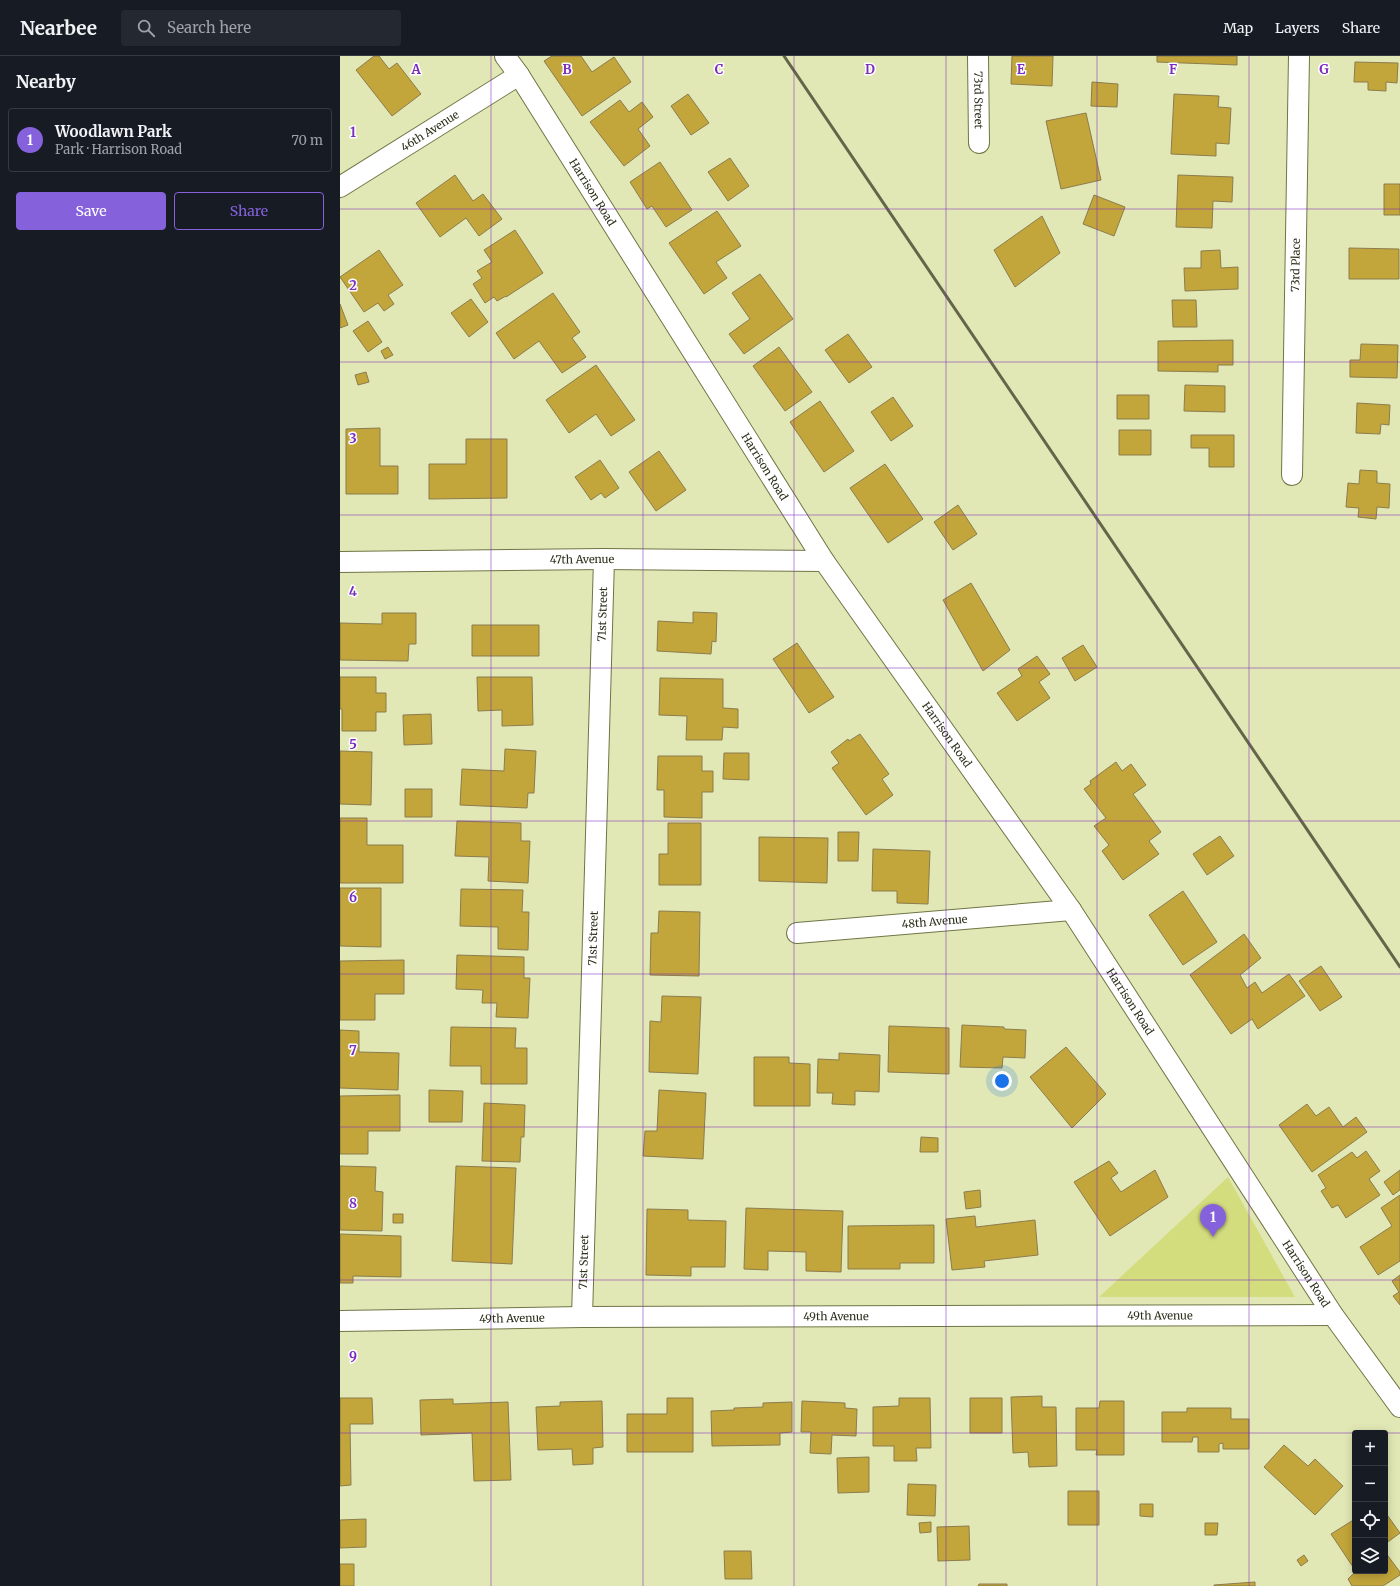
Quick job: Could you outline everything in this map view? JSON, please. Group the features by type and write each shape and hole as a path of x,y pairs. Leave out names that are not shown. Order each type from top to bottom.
{"street":[{"name":"Harrison Road","path":"505,56 519,75 824,561 1071,910 1333,1316 1400,1407"},
{"name":"73rd Street","path":"978,56 979,143"},
{"name":"73rd Place","path":"1292,475 1299,56"},
{"name":"46th Avenue","path":"340,187 519,75"},
{"name":"47th Avenue","path":"340,562 604,559 824,561"},
{"name":"71st Street","path":"582,1317 604,559"},
{"name":"48th Avenue","path":"798,933 1071,910"},
{"name":"49th Avenue","path":"340,1321 582,1317 1333,1316"}],"green space":[{"path":"1228,1177 1295,1297 1099,1297"}],"building":[{"path":"374,56 379,56 389,69 397,63 421,94 392,116 356,70"},
{"path":"552,56 581,56 592,72 614,57 631,82 582,116 544,61"},
{"path":"1012,56 1053,56 1052,86 1011,84"},
{"path":"1157,56 1237,56 1237,65 1157,62"},
{"path":"1355,62 1398,63 1397,83 1386,82 1386,91 1368,90 1368,82 1354,82"},
{"path":"1092,82 1118,84 1117,107 1091,106"},
{"path":"688,94 709,123 691,135 671,106"},
{"path":"1174,94 1219,96 1218,107 1231,108 1229,144 1216,143 1216,156 1171,154"},
{"path":"620,100 629,112 642,102 653,117 638,129 650,146 624,166 590,122"},
{"path":"1086,113 1101,180 1061,189 1046,121"},
{"path":"730,158 749,186 728,201 708,172"},
{"path":"660,162 692,210 666,227 652,206 647,209 630,182"},
{"path":"455,175 473,201 483,194 502,219 479,236 466,218 440,237 416,203"},
{"path":"1178,175 1233,177 1232,202 1213,201 1212,228 1176,227"},
{"path":"1384,184 1400,184 1400,215 1384,215"},
{"path":"1094,195 1125,207 1114,236 1083,224"},
{"path":"717,211 741,246 716,262 727,278 704,294 669,243"},
{"path":"1042,216 1060,253 1015,287 994,250"},
{"path":"515,230 543,273 506,297 497,301 494,297 485,303 473,284 482,278 477,271 492,262 484,250"},
{"path":"1349,248 1399,249 1399,279 1349,279"},
{"path":"379,250 403,285 388,295 394,304 384,311 378,303 364,312 340,277"},
{"path":"1220,250 1221,268 1238,267 1238,289 1185,291 1184,268 1201,268 1201,251"},
{"path":"760,274 793,319 744,354 729,334 750,319 732,293"},
{"path":"553,293 580,332 572,338 586,357 562,373 539,341 514,359 496,333"},
{"path":"471,299 488,322 469,337 451,313"},
{"path":"1172,300 1196,300 1197,327 1173,327"},
{"path":"340,304 348,325 340,328"},
{"path":"368,321 382,342 368,352 353,331"},
{"path":"848,334 872,367 849,383 825,350"},
{"path":"1233,340 1233,365 1218,365 1218,372 1158,371 1158,341"},
{"path":"1361,344 1398,345 1397,378 1350,377 1350,360 1360,360"},
{"path":"388,347 393,355 385,359 381,351"},
{"path":"779,347 812,392 785,411 753,366"},
{"path":"596,365 635,420 611,436 596,414 569,433 546,400"},
{"path":"366,372 369,382 358,385 355,375"},
{"path":"1185,385 1225,386 1225,412 1184,411"},
{"path":"1117,395 1149,395 1149,419 1117,419"},
{"path":"893,397 913,426 891,441 871,412"},
{"path":"820,401 854,451 824,472 790,422"},
{"path":"1357,403 1390,405 1389,425 1381,424 1380,434 1356,433"},
{"path":"380,428 380,466 398,466 398,494 346,494 346,429"},
{"path":"1119,430 1151,430 1151,455 1119,455"},
{"path":"1191,435 1234,435 1234,467 1209,467 1209,448 1191,448"},
{"path":"466,439 507,439 507,498 429,499 429,464 466,464"},
{"path":"659,451 686,490 656,511 629,472"},
{"path":"600,460 619,488 605,498 601,493 591,500 575,477"},
{"path":"885,464 923,519 888,543 850,488"},
{"path":"1360,470 1377,471 1377,483 1390,484 1389,508 1377,507 1376,519 1358,517 1359,508 1346,507 1348,483 1359,484"},
{"path":"958,505 977,534 953,550 934,522"},
{"path":"971,583 1010,650 983,671 943,600"},
{"path":"693,612 717,613 716,642 712,641 711,654 657,651 658,621 693,623"},
{"path":"382,613 416,613 416,644 409,644 408,661 340,660 340,623 382,624"},
{"path":"472,625 539,625 539,656 472,656"},
{"path":"797,643 834,697 809,713 773,659"},
{"path":"1083,645 1097,667 1075,681 1062,658"},
{"path":"1037,656 1050,674 1039,682 1050,698 1017,721 997,693 1022,676 1018,669"},
{"path":"340,677 376,677 376,693 386,693 386,712 376,712 376,731 342,731"},
{"path":"477,677 532,677 533,725 502,726 502,710 478,711"},
{"path":"660,678 723,679 723,708 738,709 738,728 723,727 722,740 686,740 687,716 659,715"},
{"path":"431,714 432,744 404,745 403,715"},
{"path":"860,734 889,774 882,779 893,795 866,815 832,768 839,763 831,752 848,739 849,741"},
{"path":"505,749 536,751 534,793 528,793 527,808 460,805 462,769 504,771"},
{"path":"340,751 372,752 371,805 340,804"},
{"path":"724,753 749,753 749,780 723,779"},
{"path":"658,756 702,756 702,771 713,771 713,792 702,792 702,818 664,817 664,790 657,790"},
{"path":"1116,762 1122,771 1131,764 1146,785 1133,794 1161,832 1149,841 1159,854 1123,880 1102,851 1109,845 1094,826 1106,818 1084,789 1091,784 1090,781"},
{"path":"405,789 432,789 432,817 405,817"},
{"path":"340,818 367,818 367,845 403,845 403,883 340,883"},
{"path":"457,821 521,823 521,841 530,841 528,883 488,881 489,857 455,856"},
{"path":"668,823 701,823 701,885 659,885 659,854 668,854"},
{"path":"838,832 859,832 858,861 838,861"},
{"path":"1220,836 1234,856 1207,875 1193,854"},
{"path":"759,837 828,838 827,883 759,881"},
{"path":"873,849 930,851 928,904 897,903 897,891 872,891"},
{"path":"340,888 381,888 381,947 340,946"},
{"path":"461,889 523,890 522,912 529,912 528,950 498,949 498,927 460,926"},
{"path":"1183,891 1217,942 1183,965 1149,915"},
{"path":"659,911 700,912 699,976 650,975 651,933 658,933"},
{"path":"1244,934 1261,958 1240,975 1247,988 1255,982 1262,993 1289,974 1305,996 1258,1029 1252,1019 1231,1034 1190,975"},
{"path":"457,955 524,957 524,978 530,978 528,1018 496,1017 497,1003 482,1003 483,990 456,989"},
{"path":"404,960 404,994 375,994 375,1020 340,1020 340,961"},
{"path":"1321,966 1342,997 1320,1011 1299,981"},
{"path":"662,996 701,997 698,1074 649,1072 650,1021 661,1022"},
{"path":"962,1025 1004,1027 1004,1029 1026,1030 1025,1058 1003,1057 1002,1068 960,1067"},
{"path":"889,1026 949,1028 949,1074 888,1072"},
{"path":"451,1027 516,1028 515,1048 527,1048 527,1084 481,1084 481,1066 450,1066"},
{"path":"340,1030 359,1031 359,1052 399,1053 398,1090 340,1088"},
{"path":"1066,1047 1106,1094 1072,1128 1030,1077"},
{"path":"839,1053 880,1055 879,1092 855,1091 855,1105 832,1104 833,1093 817,1093 818,1059 839,1060"},
{"path":"754,1057 789,1057 789,1063 810,1064 810,1106 754,1106"},
{"path":"429,1090 463,1091 462,1122 429,1122"},
{"path":"659,1090 706,1093 703,1159 643,1156 645,1131 657,1131"},
{"path":"400,1095 400,1131 368,1131 368,1154 340,1154 340,1096"},
{"path":"484,1103 525,1105 524,1137 521,1137 520,1162 482,1161"},
{"path":"1307,1104 1316,1116 1329,1107 1343,1127 1356,1117 1367,1132 1312,1172 1279,1125"},
{"path":"921,1137 938,1138 938,1152 920,1152"},
{"path":"1366,1151 1380,1171 1369,1179 1380,1195 1346,1218 1338,1205 1332,1208 1321,1191 1326,1188 1318,1175 1352,1152 1357,1158"},
{"path":"1109,1161 1118,1173 1111,1178 1121,1192 1155,1170 1168,1197 1110,1236 1074,1182"},
{"path":"340,1166 376,1167 375,1191 383,1192 382,1231 340,1230"},
{"path":"456,1166 516,1168 512,1264 452,1261"},
{"path":"1400,1170 1400,1190 1393,1195 1384,1182"},
{"path":"980,1190 981,1207 966,1209 964,1192"},
{"path":"1400,1195 1400,1261 1378,1275 1360,1247 1392,1226 1381,1208"},
{"path":"746,1208 843,1211 841,1272 806,1271 806,1252 768,1251 768,1270 744,1269"},
{"path":"647,1209 688,1210 688,1220 726,1221 725,1267 691,1267 691,1276 646,1275"},
{"path":"393,1214 403,1214 403,1223 393,1223"},
{"path":"975,1216 976,1227 1035,1220 1038,1255 984,1261 985,1267 952,1270 946,1219"},
{"path":"934,1225 934,1263 900,1263 900,1269 848,1269 848,1226"},
{"path":"340,1234 401,1236 401,1277 353,1276 353,1283 340,1283"},
{"path":"1400,1275 1400,1305 1393,1296 1399,1292 1392,1281"},
{"path":"1042,1396 1042,1407 1056,1407 1057,1466 1029,1467 1028,1452 1013,1453 1011,1397"},
{"path":"340,1398 372,1398 373,1424 350,1424 351,1485 340,1486"},
{"path":"667,1398 693,1398 693,1452 627,1452 627,1414 667,1414"},
{"path":"899,1398 930,1398 931,1448 916,1448 917,1461 894,1461 894,1446 873,1446 873,1407 899,1406"},
{"path":"970,1398 1002,1398 1002,1433 970,1433"},
{"path":"453,1399 453,1404 508,1402 511,1480 474,1481 472,1433 421,1435 420,1400"},
{"path":"602,1401 603,1447 593,1448 593,1464 573,1465 572,1449 538,1450 536,1407 560,1406 560,1402"},
{"path":"802,1401 845,1403 845,1408 857,1409 856,1436 832,1435 831,1454 810,1453 811,1432 801,1432"},
{"path":"1100,1401 1124,1401 1124,1455 1096,1455 1097,1450 1076,1450 1076,1408 1099,1408"},
{"path":"792,1402 792,1432 780,1433 780,1445 712,1446 711,1411 734,1410 734,1408 763,1407 763,1403"},
{"path":"1187,1408 1231,1408 1231,1419 1249,1419 1249,1449 1223,1449 1223,1443 1219,1444 1219,1452 1198,1452 1198,1437 1193,1437 1192,1442 1162,1442 1162,1412 1187,1412"},
{"path":"1284,1445 1308,1466 1315,1459 1343,1486 1315,1515 1264,1467"},
{"path":"869,1457 869,1492 838,1493 837,1458"},
{"path":"908,1484 936,1485 935,1516 907,1515"},
{"path":"1068,1491 1099,1491 1099,1525 1068,1525"},
{"path":"1140,1504 1153,1504 1153,1517 1140,1516"},
{"path":"1388,1516 1400,1533 1388,1542"},
{"path":"366,1519 366,1547 340,1548 340,1520"},
{"path":"1352,1521 1352,1566 1331,1534"},
{"path":"931,1522 931,1532 920,1533 919,1523"},
{"path":"1205,1523 1218,1523 1217,1535 1205,1535"},
{"path":"969,1526 970,1560 938,1561 937,1527"},
{"path":"724,1551 751,1551 752,1579 725,1579"},
{"path":"1304,1555 1308,1561 1301,1566 1297,1560"},
{"path":"1388,1556 1400,1572 1400,1575 1383,1586 1352,1586 1348,1579 1353,1574 1388,1574"},
{"path":"340,1564 354,1564 354,1586 340,1586"},
{"path":"1255,1582 1255,1586 1214,1586 1214,1585"},
{"path":"979,1584 1007,1584 1007,1586 978,1586"}],"railway":[{"path":"784,56 1400,967"}],"place":[{"name":"Woodlawn Park","path":"1213,1237"}]}
